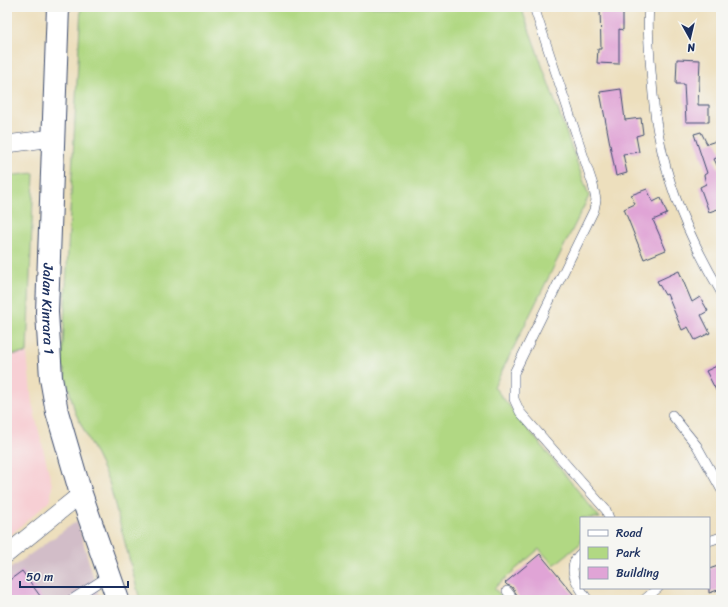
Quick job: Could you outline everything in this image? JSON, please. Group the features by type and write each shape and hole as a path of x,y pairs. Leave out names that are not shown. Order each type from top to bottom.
{"street":[{"name":"Jalan Kinrara 1","path":"58,7 47,312 48,349 57,412 81,494 118,600"},
{"path":"7,144 53,138"},
{"path":"7,554 81,494"}],"lane":[{"path":"534,7 596,200 594,210 514,373 514,399 520,412 606,510 609,517"},
{"path":"649,7 648,40 653,93 662,152 668,175 688,226 706,267 721,292"},
{"path":"672,415 697,446 721,489"},
{"path":"710,541 721,537"},
{"path":"580,554 576,558 572,568 576,584 588,600"},
{"path":"71,600 110,575"},
{"path":"644,600 657,589"},
{"path":"506,591 514,600"}],"shaded area":[{"path":"34,173 27,353 32,403 52,485 51,500 7,538 7,176"},
{"path":"77,521 100,600 7,600 7,571"}],"green space":[{"path":"81,7 521,7 589,196 494,387 599,517 580,517 580,544 554,565 539,549 494,588 505,600 140,600 109,482 75,412 62,362"},
{"path":"34,173 27,353 7,355 7,176"}],"building":[{"path":"600,7 623,7 623,30 619,29 619,64 597,63 598,49 601,49"},
{"path":"677,59 700,60 698,105 709,105 709,122 686,122 684,84 676,84"},
{"path":"621,89 625,120 641,118 643,134 636,136 639,152 623,154 627,173 616,176 600,92"},
{"path":"701,132 707,144 716,141 721,152 721,156 714,159 721,173 721,208 709,212 700,187 706,184 704,175 707,173 694,134"},
{"path":"647,189 653,202 661,198 667,214 653,220 666,250 644,259 624,209 635,204 631,195"},
{"path":"679,271 692,302 700,297 708,311 701,315 710,333 695,340 688,327 682,330 667,294 665,295 657,281"},
{"path":"721,364 721,400 706,371"},
{"path":"540,554 578,600 520,600 512,587 505,583"},
{"path":"721,565 721,589 709,593 710,589 710,569"},
{"path":"22,571 43,600 7,600 7,582"}]}
